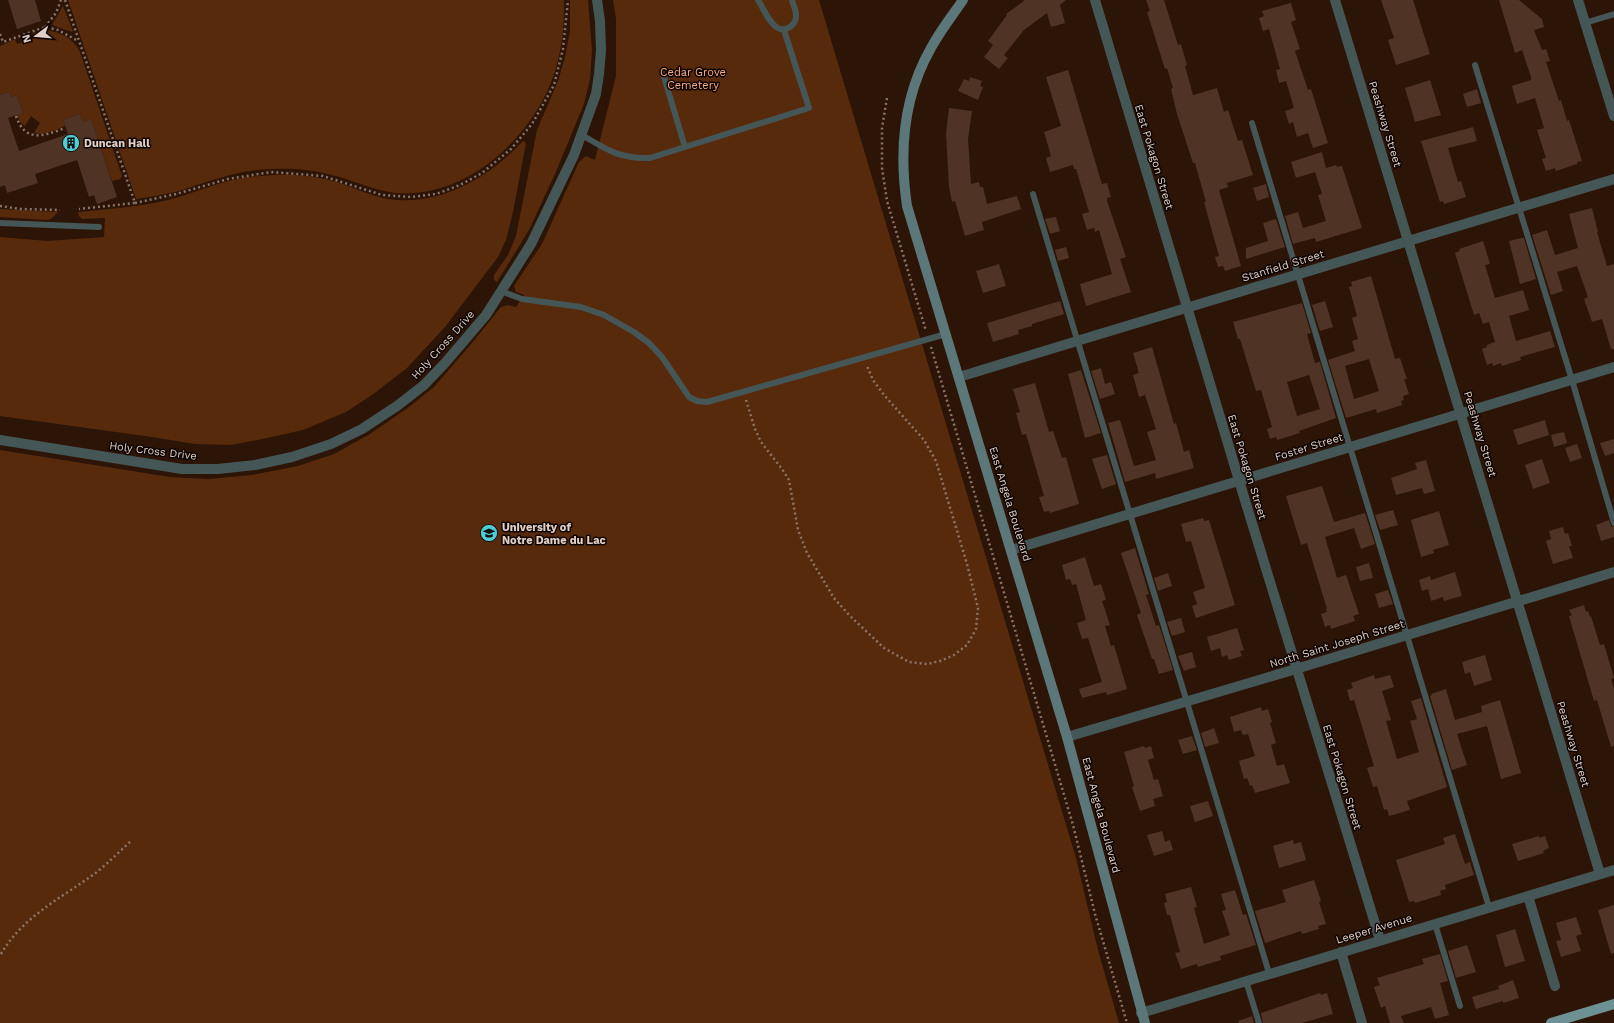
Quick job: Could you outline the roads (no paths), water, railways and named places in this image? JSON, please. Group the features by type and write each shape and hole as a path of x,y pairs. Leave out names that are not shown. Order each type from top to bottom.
{"main road":[{"name":"East Angela Boulevard","path":"963,0 944,27 924,60 915,84 908,110 904,135 903,167 907,206 1067,737 1145,1023"},
{"path":"1551,1023 1614,1004"}],"street":[{"name":"Holy Cross Drive","path":"0,440 182,469 218,469 256,465 292,457 331,444 362,429 402,402 424,385 486,315 532,244 574,155 592,105 599,74 601,50 600,21 597,0"},
{"name":"East Pokagon Street","path":"1095,0 1239,481 1380,940"},
{"name":"Peashway Street","path":"1335,0 1600,874"},
{"path":"1578,0 1614,116"},
{"name":"Stanfield Street","path":"959,377 1614,179"},
{"name":"Foster Street","path":"1011,550 1614,367"},
{"name":"North Saint Joseph Street","path":"1067,737 1614,572"},
{"name":"Leeper Avenue","path":"1141,1012 1614,870"},
{"path":"1528,896 1555,986"},
{"path":"1341,952 1362,1023"}],"lane":[{"path":"758,0 773,26 784,30 792,26 796,21 792,0"},
{"path":"1585,23 1614,14"},
{"path":"582,135 620,156 650,158 809,108 784,30"},
{"path":"1475,65 1572,380 1614,523"},
{"path":"664,77 685,147"},
{"path":"1252,123 1489,907"},
{"path":"1033,194 1269,973"},
{"path":"0,223 99,227"},
{"path":"501,291 522,298 581,308 604,315 634,332 653,347 662,357 689,397 697,401 707,402 946,334"},
{"path":"1435,924 1460,1006"},
{"path":"1246,981 1259,1023"}],"place":[{"name":"Duncan Hall","path":"71,143"},
{"name":"University of Notre Dame du Lac","path":"489,533"}],"park label":[{"name":"Cedar Grove Cemetery","path":"693,78"}]}
